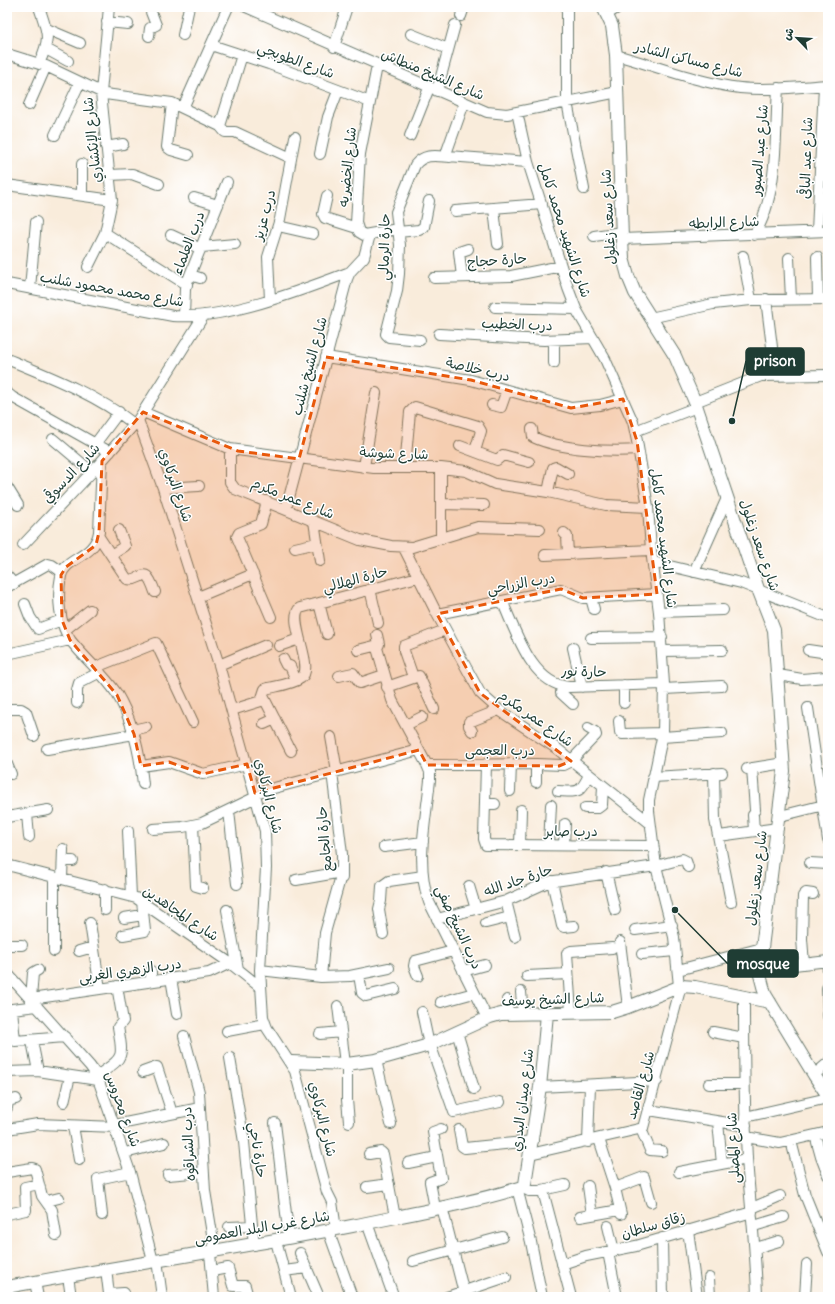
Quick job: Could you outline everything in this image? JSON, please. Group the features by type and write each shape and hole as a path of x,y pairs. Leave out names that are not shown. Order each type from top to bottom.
{"street":[{"path":"29,105 42,65 48,39 39,7"},
{"name":"شارع الإنكشاري","path":"88,267 105,234 112,200 101,93 109,7"},
{"path":"149,36 150,28 156,24 151,12 151,7"},
{"path":"183,35 189,7"},
{"path":"184,108 228,7"},
{"name":"شارع الشيخ منطاش","path":"246,7 260,10 334,47 487,112 507,114 618,92"},
{"path":"334,47 348,7"},
{"path":"567,7 567,102 584,189"},
{"path":"605,10 618,7"},
{"name":"شارع سعد زغلول","path":"605,10 612,26 616,56 623,258 635,293 677,361 696,404 758,589 774,630 784,763 779,822 760,969 763,988 828,1097"},
{"path":"410,136 433,90 460,16"},
{"path":"107,22 128,24"},
{"path":"46,29 80,42"},
{"path":"411,34 448,49"},
{"name":"شارع الطوبجي","path":"211,45 370,102"},
{"path":"46,49 68,61"},
{"path":"7,54 42,65 109,96 172,103 220,126 225,132 234,132 291,158"},
{"path":"220,126 242,55"},
{"name":"شارع مساكن الشادر","path":"616,56 727,86 754,89 826,85"},
{"name":"شارع الخضريه","path":"370,235 364,235 357,228 356,192 360,154 377,66"},
{"path":"55,135 80,82"},
{"name":"شارع عبد الباقى","path":"817,231 824,176 826,85"},
{"name":"شارع عبد الصبور","path":"754,235 765,214 771,192 778,88"},
{"path":"320,154 328,117 338,91"},
{"path":"172,103 167,146 171,150 188,155"},
{"path":"464,103 448,151 450,157 528,162"},
{"name":"شارع الشهيد محمد كامل","path":"517,112 528,162 576,309 593,338 623,399 635,431 648,507 651,550 660,612 663,650 663,735 649,800 650,823 656,866 672,925 680,986"},
{"name":"درب عزيز","path":"270,300 268,258 278,226 295,137"},
{"path":"106,147 123,144"},
{"name":"حارة الرمالي","path":"420,340 389,337 386,334 398,280 398,231 396,212 415,165 420,159 427,156 450,157"},
{"path":"82,164 82,195"},
{"path":"109,175 132,174 160,184"},
{"name":"درب العلماء","path":"184,316 192,279 201,248 227,182"},
{"path":"7,185 112,200"},
{"path":"327,196 323,214 324,218 357,228"},
{"path":"194,198 218,205"},
{"path":"370,235 419,230 424,227 429,201"},
{"path":"455,211 542,204"},
{"path":"494,209 498,244"},
{"path":"30,288 36,222"},
{"path":"278,226 313,234"},
{"name":"شارع الرابطه","path":"594,236 754,235 828,231"},
{"path":"105,234 192,279"},
{"path":"171,235 201,248 235,244"},
{"name":"شارع الشيخ شلنب","path":"286,509 350,272 364,257 370,235"},
{"path":"462,277 460,252 468,249"},
{"path":"744,256 751,300"},
{"path":"650,318 713,304 766,299 823,299 817,257"},
{"path":"789,258 791,299"},
{"name":"حارة حجاج","path":"434,278 511,276 561,266"},
{"name":"شارع محمد محمود شلنب","path":"7,284 184,316 204,315 270,300 350,272"},
{"path":"766,299 772,347"},
{"path":"495,307 576,309"},
{"name":"شارع الدسوقي","path":"23,545 102,462 139,419 164,376 204,315"},
{"name":"درب الخطيب","path":"439,334 554,340 593,338"},
{"path":"554,340 554,363"},
{"name":"درب خلاصة","path":"326,357 443,374 571,408 600,405 623,399"},
{"name":"شارع شوشة","path":"7,359 67,384 119,412 230,449 383,469 404,467 422,469 441,468 466,471 494,484 548,492 606,505 648,507"},
{"path":"635,431 761,376 828,375"},
{"path":"492,405 501,407 507,390"},
{"path":"364,467 376,393"},
{"path":"9,397 110,452"},
{"path":"404,467 410,412 415,407 478,426 481,431 474,451"},
{"path":"95,444 119,412"},
{"name":"شارع البركاوي","path":"139,419 163,488 219,665 265,831 266,849 260,970 260,987 265,1024 291,1062 297,1075 327,1192 332,1202 332,1230 352,1297"},
{"path":"532,429 534,437 560,444 611,451 638,450"},
{"path":"53,439 92,472"},
{"path":"557,442 605,449 638,450"},
{"path":"460,446 497,460 503,455 528,462"},
{"name":"شارع عمر مكرم","path":"230,449 231,486 360,540 404,548 420,546 478,527 540,529"},
{"path":"102,462 99,537 93,548 66,567 62,572 60,596 64,625 70,640 98,670 117,695 133,732 141,766 143,784"},
{"path":"441,468 442,539"},
{"path":"548,492 553,468 568,474"},
{"path":"163,488 199,486"},
{"path":"7,487 18,505"},
{"path":"694,572 728,498"},
{"path":"267,501 261,524 237,534 271,616"},
{"path":"441,504 484,505"},
{"path":"314,521 320,561"},
{"path":"111,556 125,546 119,530"},
{"path":"564,532 567,536 568,554"},
{"path":"99,537 127,579 131,580 141,575 146,576 150,578 155,592"},
{"path":"295,548 317,543"},
{"path":"545,555 568,554 600,547 651,550"},
{"name":"شارع عمر مكرم","path":"404,548 445,630 480,693 499,710 546,740 650,823"},
{"path":"653,562 758,589 828,618"},
{"path":"9,582 48,564 62,572"},
{"path":"198,597 253,574"},
{"name":"حارة الهلالي","path":"299,639 296,612 300,608 418,577"},
{"path":"370,589 378,623"},
{"name":"درب الزراحي","path":"437,614 560,589 580,598 657,594"},
{"path":"591,598 594,609"},
{"name":"حارة نور","path":"502,601 533,664 543,676 555,684 562,686 722,686"},
{"path":"319,603 327,634"},
{"path":"25,604 30,617 38,629 64,625 90,610"},
{"path":"660,612 723,610"},
{"path":"413,677 404,651 404,646 445,630"},
{"path":"591,638 662,637"},
{"path":"232,710 261,700 263,696 262,693 265,689 296,680 305,675 307,669 299,639 279,646"},
{"path":"7,654 70,640"},
{"name":"درب الشيخ صفي","path":"358,650 377,640 387,687 427,765 430,780 423,842 424,890 463,972 487,1018"},
{"path":"77,703 77,690 79,683 98,670 156,643 193,722"},
{"path":"219,665 266,645"},
{"path":"573,648 582,686"},
{"path":"663,650 722,650"},
{"path":"808,650 828,654"},
{"path":"283,659 286,665 290,666 296,680"},
{"path":"339,676 354,673 360,683 384,675"},
{"path":"778,675 802,679 826,676"},
{"path":"387,687 413,677 421,677 434,709"},
{"path":"562,686 562,694 573,704"},
{"path":"624,686 624,703"},
{"path":"263,696 291,752"},
{"path":"808,708 826,805 828,840"},
{"path":"7,709 21,709 26,712 34,736"},
{"path":"472,731 469,726 469,722 499,710"},
{"path":"406,725 422,717"},
{"path":"264,724 275,720"},
{"path":"619,721 620,732 622,734 663,735 722,732"},
{"path":"47,749 133,732 146,727"},
{"path":"571,761 596,735 595,732 588,728"},
{"name":"حارة الجامع","path":"331,737 342,854 342,872 335,903"},
{"path":"153,829 193,825 212,819 229,811 256,795 419,750"},
{"name":"درب العجمى","path":"427,765 536,764 559,766 568,764 571,761"},
{"path":"141,766 169,762 203,774 247,764"},
{"path":"754,831 750,769 784,763"},
{"path":"7,764 11,774"},
{"name":"درب صابر","path":"486,764 490,804 484,842 490,845 652,846"},
{"path":"510,790 511,764"},
{"path":"536,764 536,782"},
{"path":"653,778 718,773 715,812 732,902"},
{"path":"558,791 579,791 583,789 589,775"},
{"path":"585,808 598,808 602,805 603,786"},
{"path":"550,845 551,805"},
{"path":"719,836 754,831 826,805"},
{"path":"7,817 48,810"},
{"path":"520,845 521,810"},
{"path":"229,811 237,884"},
{"path":"27,814 29,837"},
{"path":"564,845 565,824"},
{"path":"193,825 196,886 203,888"},
{"path":"128,831 131,896"},
{"path":"384,847 423,842"},
{"path":"54,951 58,878 63,849"},
{"name":"حارة جاد الله","path":"437,919 506,901 542,883 606,872 656,866 682,859 687,862 688,867"},
{"path":"62,861 73,861"},
{"path":"810,864 828,864"},
{"name":"شارع المجاهدين","path":"7,865 105,889 131,896 142,901 234,966 260,987"},
{"path":"296,880 342,872 325,933 321,977"},
{"path":"606,872 615,910"},
{"path":"383,934 379,909 382,886 389,881 423,876"},
{"path":"552,881 562,926 564,928 574,926"},
{"path":"469,886 476,909"},
{"path":"105,889 105,910"},
{"path":"804,964 802,939 803,896 806,892 813,894"},
{"path":"123,935 145,931 142,901"},
{"path":"506,901 515,937"},
{"path":"227,910 234,966"},
{"path":"124,918 144,915"},
{"path":"486,923 510,917"},
{"path":"90,923 100,989"},
{"path":"635,930 672,925"},
{"path":"620,942 628,1008"},
{"path":"7,945 22,945"},
{"path":"78,951 93,947"},
{"path":"571,1013 566,955 569,952 612,948"},
{"path":"678,970 762,948"},
{"path":"418,976 414,966 415,961 453,951"},
{"path":"642,954 676,951"},
{"path":"760,969 828,961 828,972"},
{"path":"463,972 486,965"},
{"name":"درب الزهري الغربى","path":"32,1041 15,1041 12,1010 14,1008 117,986 151,976 171,978 210,973 234,966"},
{"path":"260,970 321,977 359,975 389,968"},
{"path":"34,1003 33,973 38,970"},
{"name":"شارع محروس","path":"7,973 65,1037 98,1078 125,1153 155,1260 162,1297"},
{"path":"527,976 568,974"},
{"path":"359,975 362,993 366,996 395,989"},
{"path":"171,978 177,1014"},
{"path":"7,1072 38,1071 70,1076 98,1078 118,1060 122,1054 118,1027 123,1021 117,986"},
{"name":"شارع الشيخ يوسف","path":"291,1062 346,1064 376,1060 430,1044 496,1015 604,1013 628,1008 680,986 695,986 770,1002"},
{"name":"شارع القاصد","path":"530,1154 642,1129 645,1126 680,986"},
{"path":"827,988 828,1016"},
{"path":"521,992 523,1014"},
{"path":"441,1002 474,993"},
{"name":"شارع المصلى","path":"744,996 745,1122 747,1159 756,1248 757,1297"},
{"path":"507,1000 508,1014"},
{"path":"338,1006 346,1064 349,1122"},
{"path":"422,1012 430,1044 454,1112 456,1113 500,1102"},
{"name":"شارع ميدان البدري","path":"519,1188 525,1184 533,1141 548,1014"},
{"path":"227,1031 265,1024"},
{"path":"320,1034 341,1032"},
{"path":"457,1032 474,1089"},
{"path":"713,1032 744,1038"},
{"name":"درب الشراقوه","path":"184,1036 196,1073 200,1108 203,1172 213,1252 212,1271 214,1297"},
{"path":"38,1071 32,1041 65,1037"},
{"name":"حارة ناجي","path":"230,1058 244,1142 254,1245"},
{"path":"376,1060 391,1124"},
{"path":"814,1075 828,1063"},
{"path":"143,1072 157,1067 172,1113"},
{"path":"64,1102 70,1076"},
{"path":"540,1088 656,1081"},
{"path":"709,1084 744,1084"},
{"path":"588,1142 590,1085"},
{"path":"649,1110 718,1122 745,1122 828,1097"},
{"path":"7,1108 9,1101 16,1099"},
{"path":"7,1129 38,1124 116,1126 200,1108"},
{"path":"718,1122 722,1164"},
{"path":"276,1123 289,1238"},
{"path":"73,1126 80,1160"},
{"path":"441,1129 432,1132 441,1178 430,1183 453,1250 465,1294"},
{"path":"642,1129 650,1150 662,1151"},
{"path":"459,1130 462,1146 465,1148 533,1141"},
{"path":"746,1137 772,1142 791,1141 828,1132"},
{"path":"815,1135 828,1175"},
{"path":"580,1217 620,1212 615,1188 599,1139"},
{"path":"791,1141 805,1195 828,1252"},
{"path":"125,1153 164,1144"},
{"path":"369,1154 383,1153 395,1217"},
{"path":"408,1163 437,1157"},
{"path":"679,1172 747,1159"},
{"path":"7,1172 33,1168 36,1171 42,1196 52,1210 56,1235"},
{"path":"102,1215 98,1179 130,1172"},
{"path":"168,1175 203,1172"},
{"path":"615,1188 644,1177 651,1202"},
{"path":"7,1214 26,1210 26,1187 39,1184"},
{"path":"367,1187 389,1184"},
{"path":"542,1297 519,1188 530,1191 565,1185"},
{"path":"588,1186 592,1215"},
{"name":"شارع غرب البلد العمومى","path":"7,1287 155,1260 276,1241 438,1208 519,1188"},
{"path":"542,1190 571,1297"},
{"name":"زقاق سلطان","path":"562,1264 688,1230 752,1210 780,1196"},
{"path":"47,1201 59,1198"},
{"path":"754,1226 784,1217"},
{"path":"367,1222 392,1292"},
{"path":"229,1227 252,1226"},
{"path":"608,1226 617,1297"},
{"path":"688,1230 697,1297"},
{"path":"412,1261 502,1237"},
{"path":"662,1238 664,1297"},
{"path":"276,1241 291,1297"},
{"path":"756,1248 780,1241"},
{"path":"300,1252 319,1297"},
{"path":"805,1297 807,1264"},
{"path":"212,1271 228,1268 232,1286 245,1286 248,1297"},
{"path":"284,1271 307,1268"},
{"path":"106,1269 109,1294 124,1293"},
{"path":"68,1276 71,1297"},
{"path":"447,1297 465,1294 506,1277"},
{"path":"709,1278 710,1297"},
{"path":"35,1282 38,1297"}],"highlighted area":[{"path":"326,357 471,380 571,408 623,399 637,441 657,594 583,598 561,589 437,614 480,693 571,761 559,766 427,765 419,750 255,793 247,764 203,774 169,762 141,766 134,734 117,695 70,640 62,620 61,575 66,567 96,545 99,532 102,461 143,412 238,451 299,459"}],"place":[{"name":"prison","path":"732,421"},
{"name":"mosque","path":"675,910"}]}
